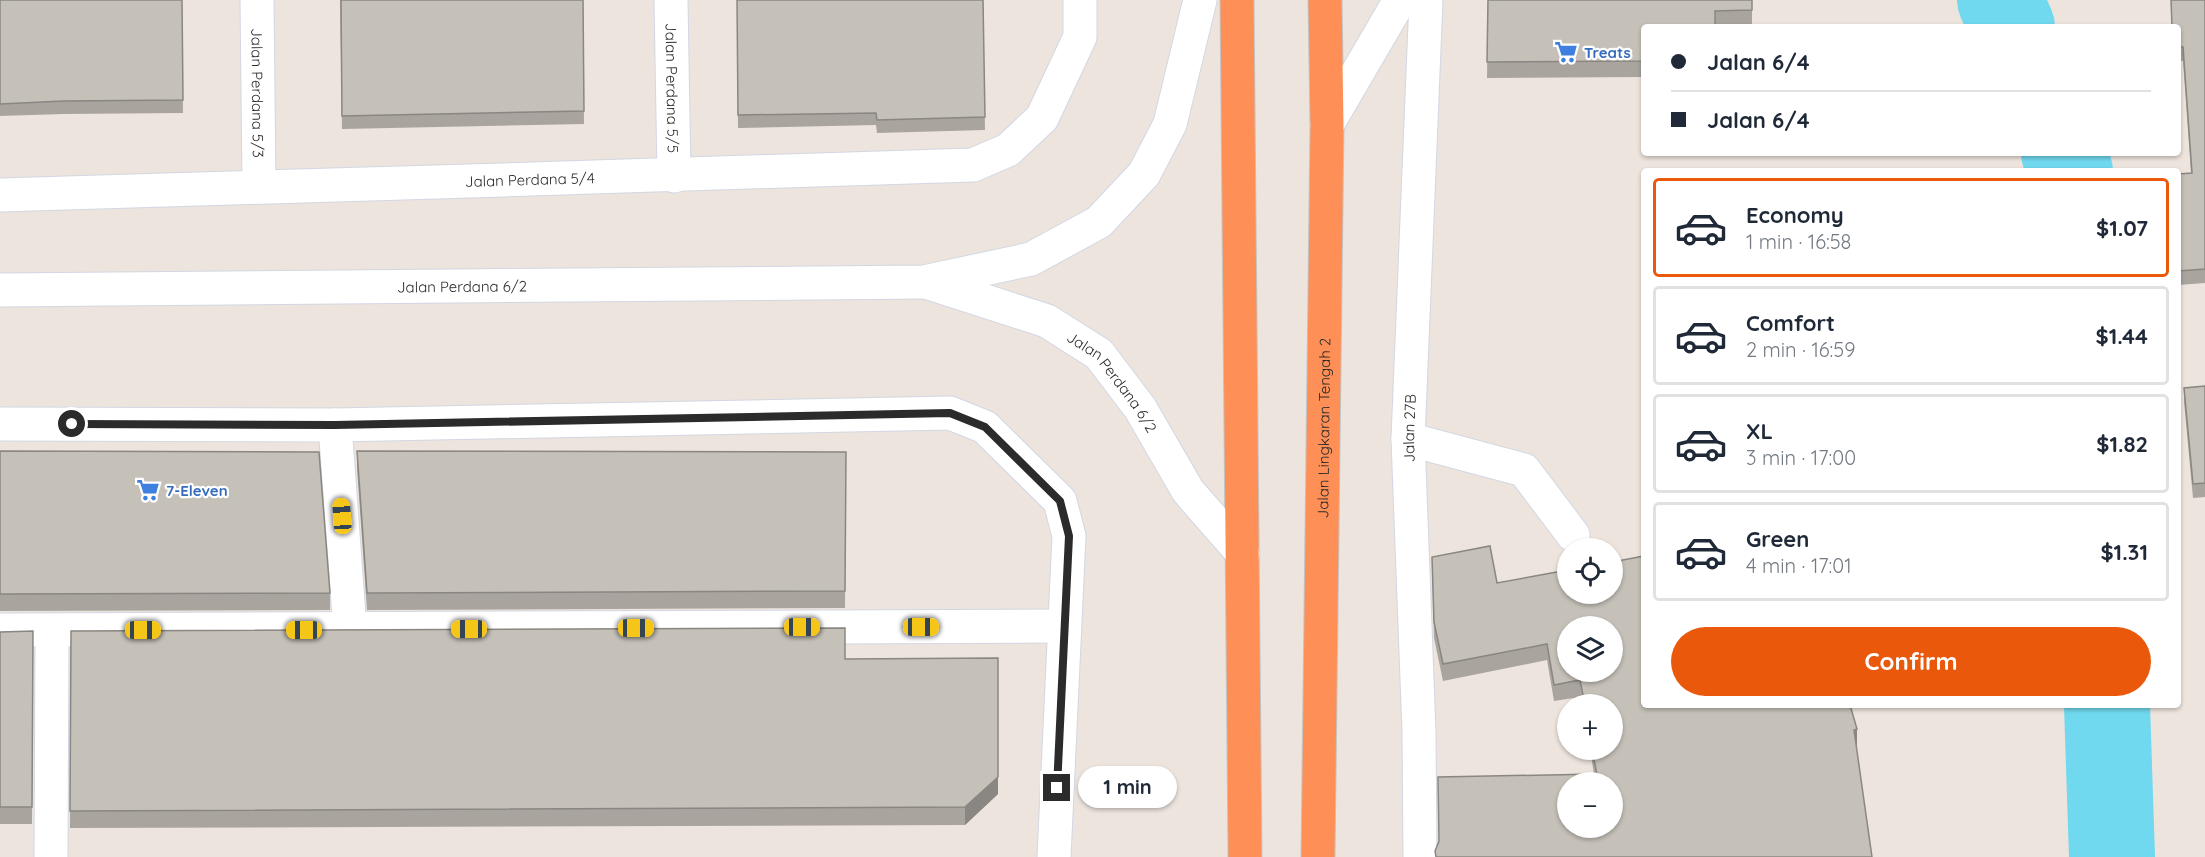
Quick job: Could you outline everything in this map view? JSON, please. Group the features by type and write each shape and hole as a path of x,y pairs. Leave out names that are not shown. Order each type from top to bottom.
{"highway":[{"path":"1237,0 1244,554 1245,857"},
{"name":"Jalan Lingkaran Tengah 2","path":"1318,857 1327,125 1325,0"}],"street":[{"name":"Jalan Perdana 5/3","path":"257,0 259,185"},
{"name":"Jalan Perdana 5/5","path":"671,0 674,176"},
{"name":"Jalan Perdana 5/4","path":"0,195 259,185 674,176 973,165 1008,150 1042,118 1080,36 1080,0"},
{"name":"Jalan Perdana 6/2","path":"0,290 924,282 1031,259 1100,222 1144,174 1170,124 1200,0"},
{"path":"1327,125 1400,0"},
{"name":"Jalan 27B","path":"1420,857 1419,732 1408,440 1426,0"},
{"name":"Jalan Perdana 6/2","path":"924,282 1047,321 1099,354 1140,408 1188,491 1244,554"},
{"path":"0,424 335,425 950,413 985,427 1060,501 1069,536 1054,857"},
{"path":"335,425 350,630"},
{"path":"1408,440 1524,470 1572,534"},
{"path":"0,630 1064,626"},
{"path":"51,857 52,630"}],"building":[{"path":"0,0 182,0 183,100 0,104"},
{"path":"341,0 583,0 584,111 342,116"},
{"path":"737,0 983,0 985,117 877,120 876,113 738,115"},
{"name":"Treats","path":"1488,0 1752,0 1752,10 1715,11 1715,24 1641,24 1641,61 1487,62"},
{"path":"2171,0 2205,0 2205,269 2181,271 2181,174 2192,173 2181,24 2172,24"},
{"path":"2205,386 2205,483 2193,484 2184,388"},
{"path":"0,451 319,452 330,593 0,594"},
{"path":"357,451 846,452 845,591 367,593"},
{"path":"1490,546 1497,583 1557,572 1557,604 1623,604 1623,560 1641,557 1641,708 1851,708 1857,729 1854,730 1872,857 1436,857 1435,851 1439,841 1438,777 1557,775 1557,838 1623,838 1623,772 1597,772 1594,760 1623,760 1623,694 1583,694 1580,682 1623,682 1623,616 1557,616 1557,682 1570,682 1554,685 1547,644 1443,664 1434,622 1432,557"},
{"path":"845,628 845,659 998,658 998,777 965,807 70,811 71,631"},
{"path":"33,631 32,807 0,807 0,632"}],"waterway":[{"path":"2000,0 2011,24"},
{"path":"2065,156 2069,168"},
{"path":"2107,708 2112,857"}],"place":[{"name":"Treats","path":"1566,52"},
{"name":"7-Eleven","path":"148,490"}],"route":[{"path":"72,424 335,425 950,413 985,427 1060,501 1069,536 1057,788"}]}
